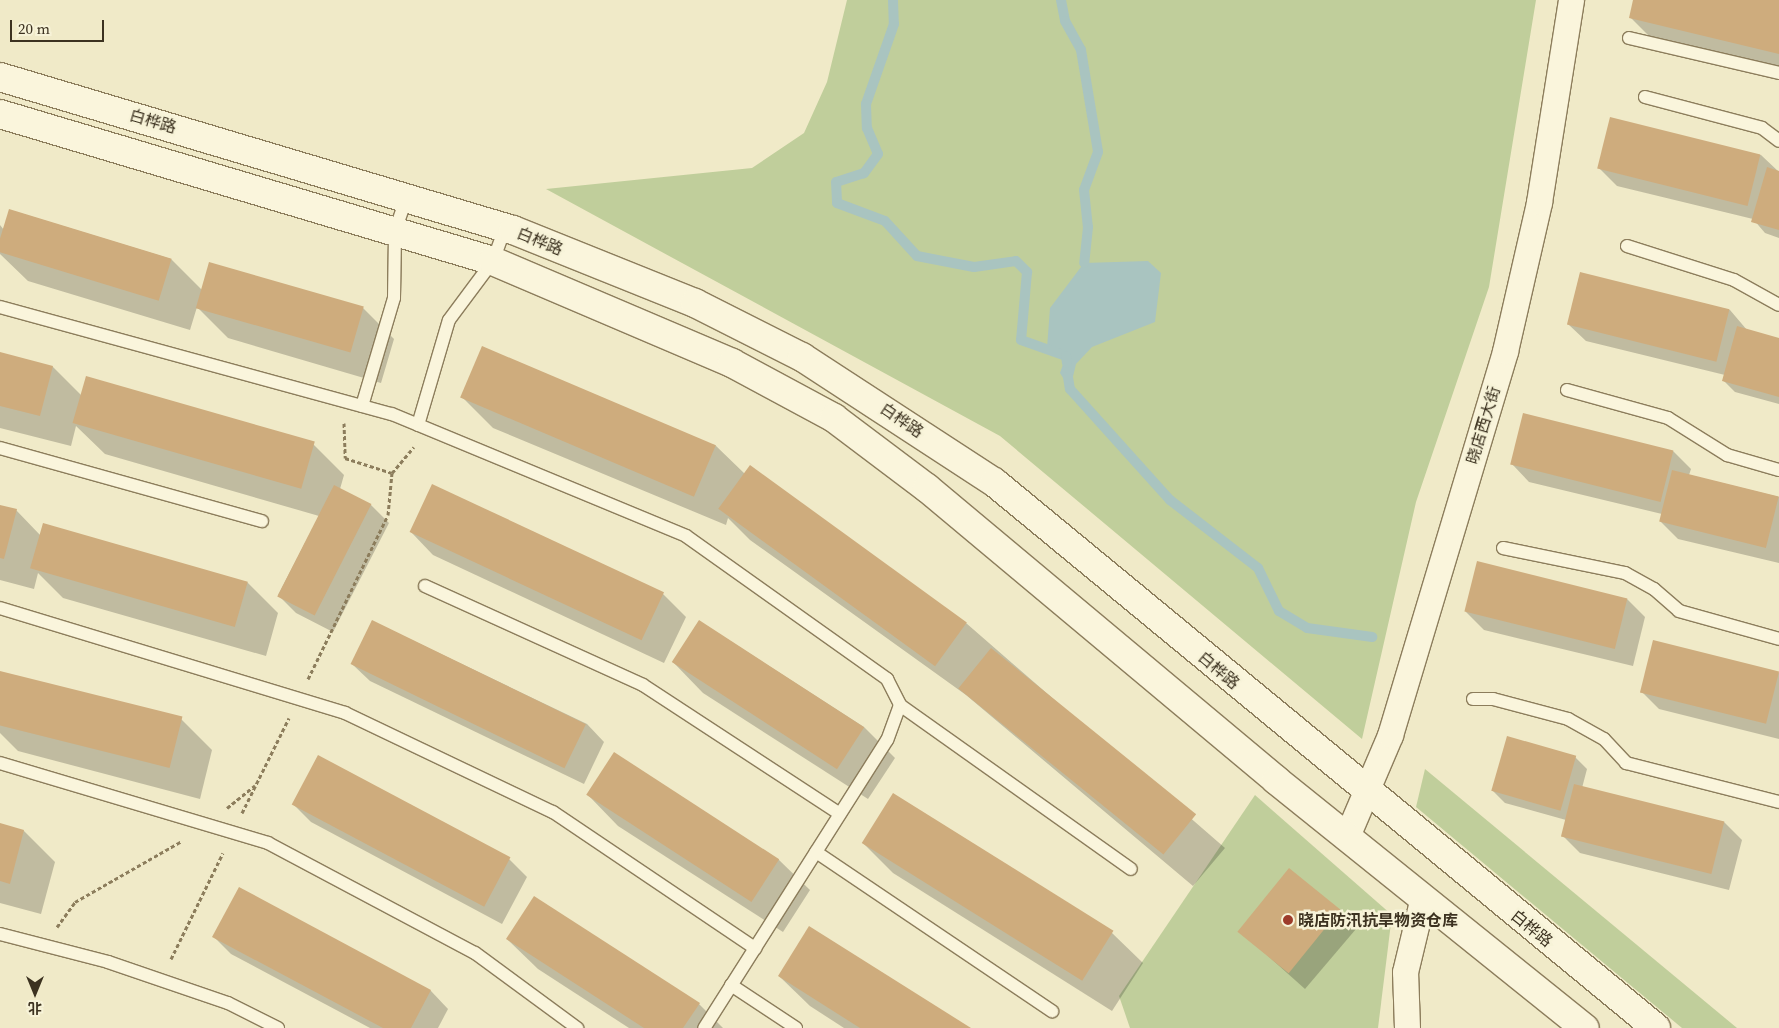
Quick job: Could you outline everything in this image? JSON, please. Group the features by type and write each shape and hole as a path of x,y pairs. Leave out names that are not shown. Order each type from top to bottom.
{"street":[{"name":"晓店西大街","path":"1347,836 1390,735 1505,351 1539,202 1571,0"},
{"name":"白桦路","path":"0,77 407,196 505,228 695,302 802,357 879,405 994,482 1366,792 1656,1028"},
{"path":"0,114 493,261 724,359 834,418 927,488 1347,836 1585,1028"},
{"path":"1406,1028 1405,972 1423,897"}],"lane":[{"path":"1629,38 1779,73"},
{"path":"1646,97 1762,128 1779,141"},
{"path":"362,406 394,298 395,231 407,196"},
{"path":"424,427 449,320 493,261 505,228"},
{"path":"1627,246 1734,280 1779,305"},
{"path":"0,307 362,406 424,427 686,536 887,679 900,704 1131,868"},
{"path":"1568,390 1668,418 1727,455 1779,470"},
{"path":"0,448 262,521"},
{"path":"1503,548 1625,573 1654,589 1679,611 1779,639"},
{"path":"425,586 643,685 840,814"},
{"path":"0,608 345,713 554,812 755,948"},
{"path":"1473,699 1493,699 1568,719 1604,739 1626,763 1779,802"},
{"path":"704,1028 887,740 900,704"},
{"path":"0,763 268,842 475,953 577,1028"},
{"path":"816,852 1052,1011"},
{"path":"0,934 160,980 228,1003 278,1028"},
{"path":"731,985 796,1028"}],"path":[{"path":"343,401 346,458 392,473"},
{"path":"160,980 388,515 392,473 424,427"},
{"path":"43,945 75,902 120,880 208,824 258,783"}],"green space":[{"path":"847,0 1536,0 1489,287 1416,502 1362,739 1000,436 546,189 752,168 804,133 827,82"},
{"path":"1425,769 1737,1028 1682,1028 1416,807"},
{"path":"1255,795 1392,915 1378,1028 1130,1028 1119,996"}],"water":[{"path":"1148,261 1161,273 1155,322 1092,347 1076,364 1070,389 1060,373 1066,356 1047,348 1050,308 1084,263"}],"building":[{"path":"1633,0 1779,0 1779,54 1629,18"},
{"path":"1610,117 1760,154 1748,206 1597,168"},
{"path":"1767,167 1779,171 1779,230 1751,222"},
{"path":"9,209 172,259 159,301 0,252 0,238"},
{"path":"209,262 364,306 351,353 196,308"},
{"path":"1580,272 1729,309 1716,362 1567,324"},
{"path":"1737,326 1779,338 1779,397 1722,381"},
{"path":"482,346 716,445 694,497 460,398"},
{"path":"0,352 53,366 40,416 0,406"},
{"path":"86,376 315,442 301,489 72,423"},
{"path":"1523,413 1673,450 1661,502 1510,464"},
{"path":"750,465 967,623 935,666 718,509"},
{"path":"1672,470 1779,497 1766,548 1659,521"},
{"path":"432,484 664,592 642,640 410,532"},
{"path":"334,485 371,504 315,615 277,596"},
{"path":"0,505 17,509 4,559 0,558"},
{"path":"43,523 248,582 235,627 30,568"},
{"path":"1477,561 1627,598 1615,649 1464,611"},
{"path":"372,620 586,724 564,768 351,664"},
{"path":"699,620 864,727 837,769 672,662"},
{"path":"1653,640 1779,671 1766,724 1640,692"},
{"path":"991,648 1196,814 1163,855 958,688"},
{"path":"0,671 182,716 170,768 0,726"},
{"path":"1507,736 1576,756 1560,811 1491,791"},
{"path":"614,752 779,859 751,902 586,795"},
{"path":"318,755 510,857 484,907 292,804"},
{"path":"1574,784 1724,821 1711,874 1561,836"},
{"path":"893,793 1113,931 1082,981 862,843"},
{"path":"0,823 24,830 10,884 0,881"},
{"name":"晓店防汛抗旱物资仓库","path":"1289,868 1340,910 1289,973 1237,932"},
{"path":"239,887 431,990 411,1028 383,1028 212,937"},
{"path":"534,896 700,1003 683,1028 644,1028 506,939"},
{"path":"809,926 971,1028 860,1028 778,976"}],"waterway":[{"path":"893,0 894,24 866,104 867,128 878,154 864,173 836,182 837,203 885,221 917,256 974,267 1016,261 1027,272 1021,340 1066,356 1067,363"},
{"path":"1061,0 1065,21 1081,50 1098,152 1084,190 1088,227 1084,263"},
{"path":"1068,377 1070,389 1170,500 1258,568 1279,611 1307,628 1372,637"}],"place":[{"name":"晓店防汛抗旱物资仓库","path":"1288,920"}]}
